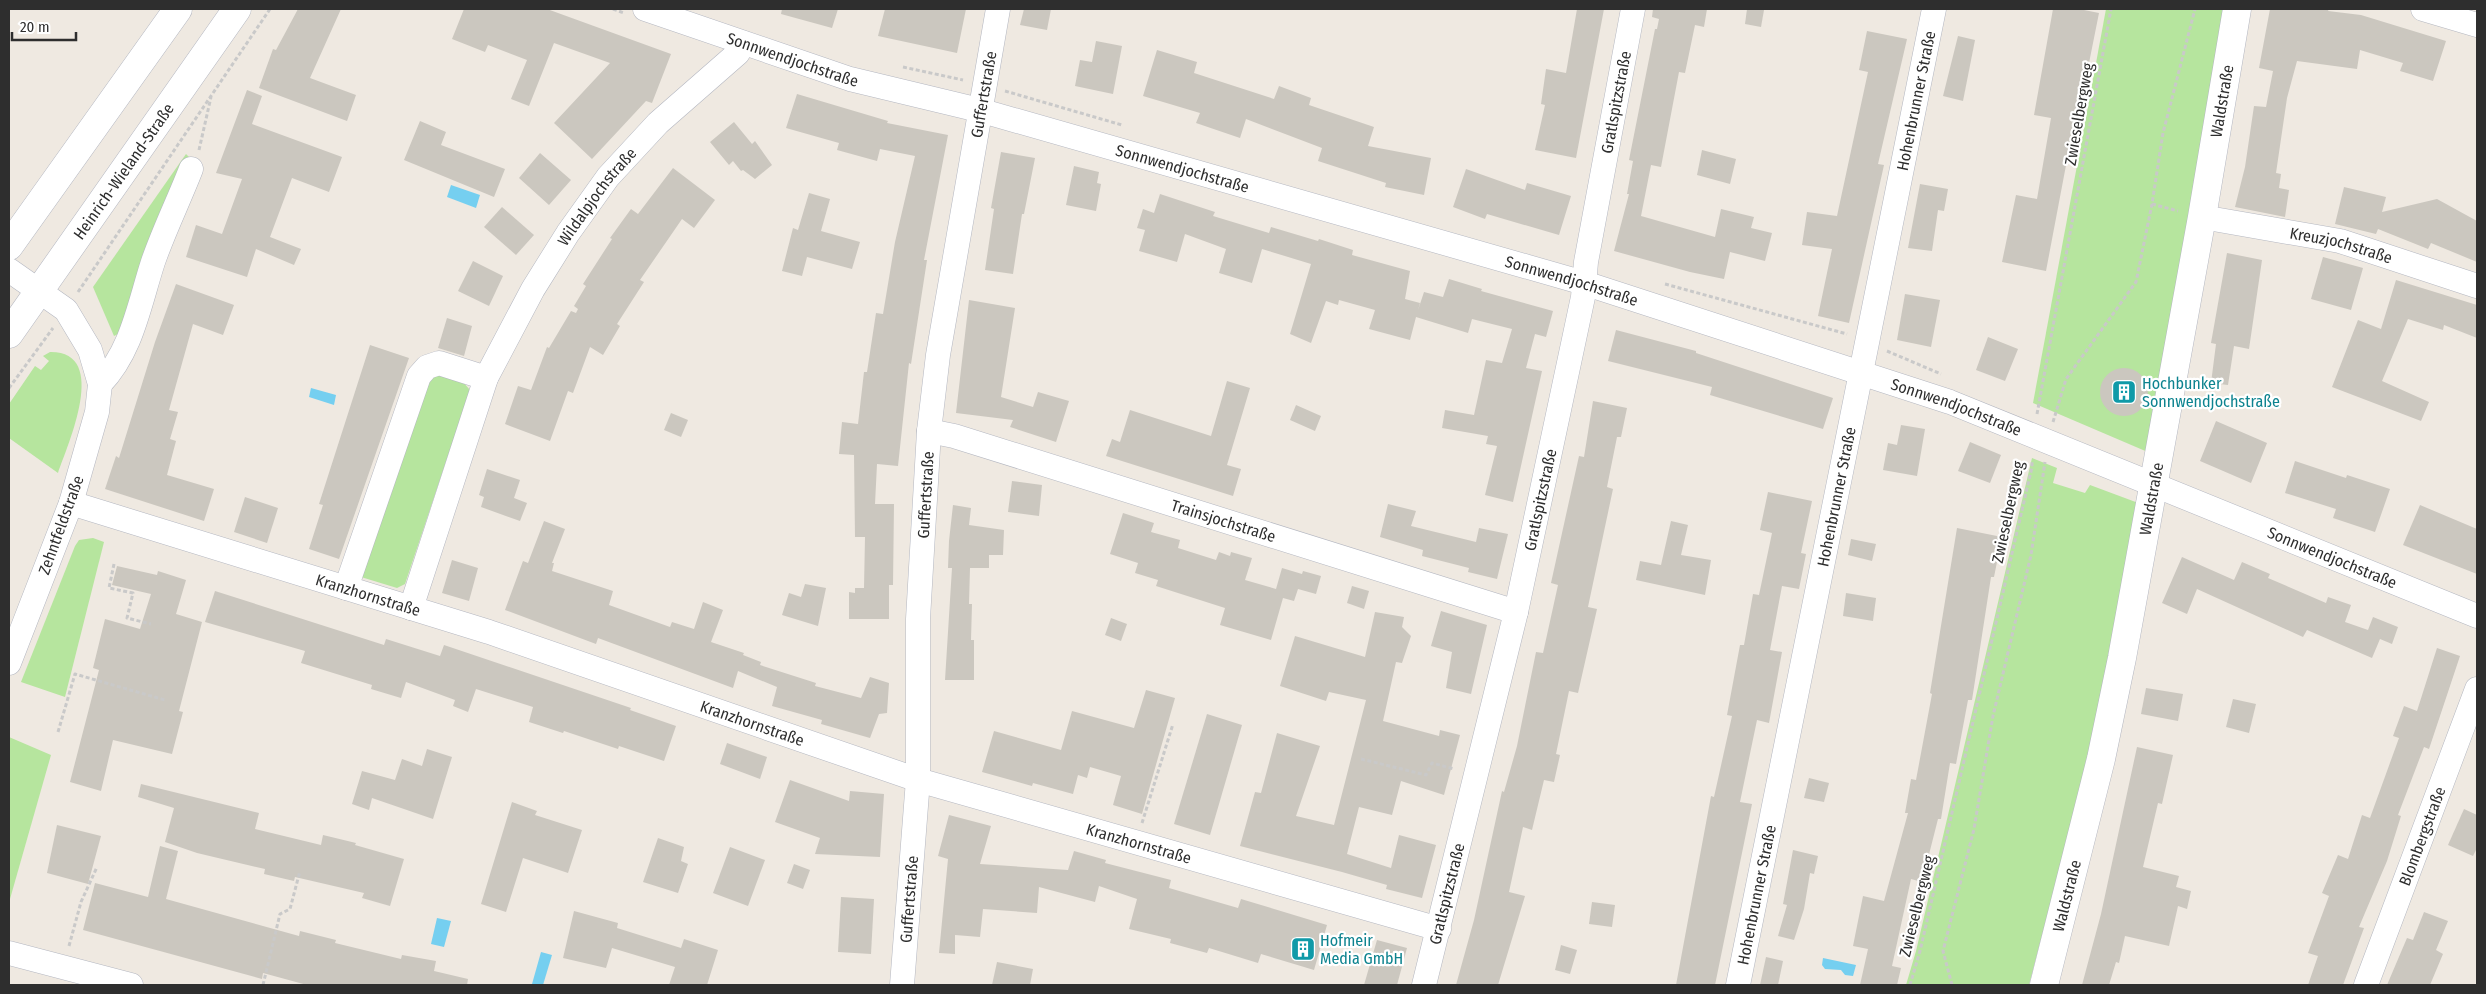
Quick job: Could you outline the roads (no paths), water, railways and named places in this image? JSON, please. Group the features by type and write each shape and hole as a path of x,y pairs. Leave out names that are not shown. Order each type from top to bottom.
{"street":[{"path":"9,246 178,9"},
{"name":"Heinrich-Wieland-Straße","path":"9,334 238,9"},
{"name":"Guffertstraße","path":"902,985 918,780 918,619 929,431 938,355 998,9"},
{"name":"Gratlspitzstraße","path":"1424,985 1516,612 1584,282 1633,9"},
{"name":"Hohenbrunner Straße","path":"1738,985 1934,9"},
{"name":"Waldstraße","path":"2044,985 2101,759 2122,658 2202,217 2237,9"},
{"path":"2424,9 2477,25"},
{"name":"Sonnwendjochstraße","path":"638,12 743,43 850,79 980,110 1584,282 1862,372 1950,402 2477,616"},
{"name":"Wildalpjochstraße","path":"411,608 486,378 533,289 568,233 608,177 658,123 738,53 743,43"},
{"path":"100,384 114,370 128,345 154,260 191,169"},
{"name":"Kreuzjochstraße","path":"2202,217 2340,241 2477,286"},
{"name":"Zehntfeldstraße","path":"9,270 66,310 90,350 100,384 97,412 71,503 9,663"},
{"path":"346,588 419,376 427,367 439,363 486,378"},
{"name":"Trainsjochstraße","path":"929,431 963,439 1516,612"},
{"name":"Kranzhornstraße","path":"71,503 499,636 918,780 1439,929"},
{"name":"Blombergstraße","path":"2366,985 2477,688"},
{"path":"9,953 130,985"}],"water":[{"path":"451,185 480,195 476,208 447,197"},
{"path":"311,388 336,395 334,405 309,397"},
{"path":"437,918 451,921 444,947 431,944"},
{"path":"541,952 552,955 543,985 532,984"},
{"path":"1823,958 1856,965 1853,976 1845,975 1841,970 1825,969 1822,965"}],"place":[{"name":"Hochbunker Sonnwendjochstraße","path":"2124,392"},
{"name":"Hofmeir Media GmbH","path":"1303,949"}]}
